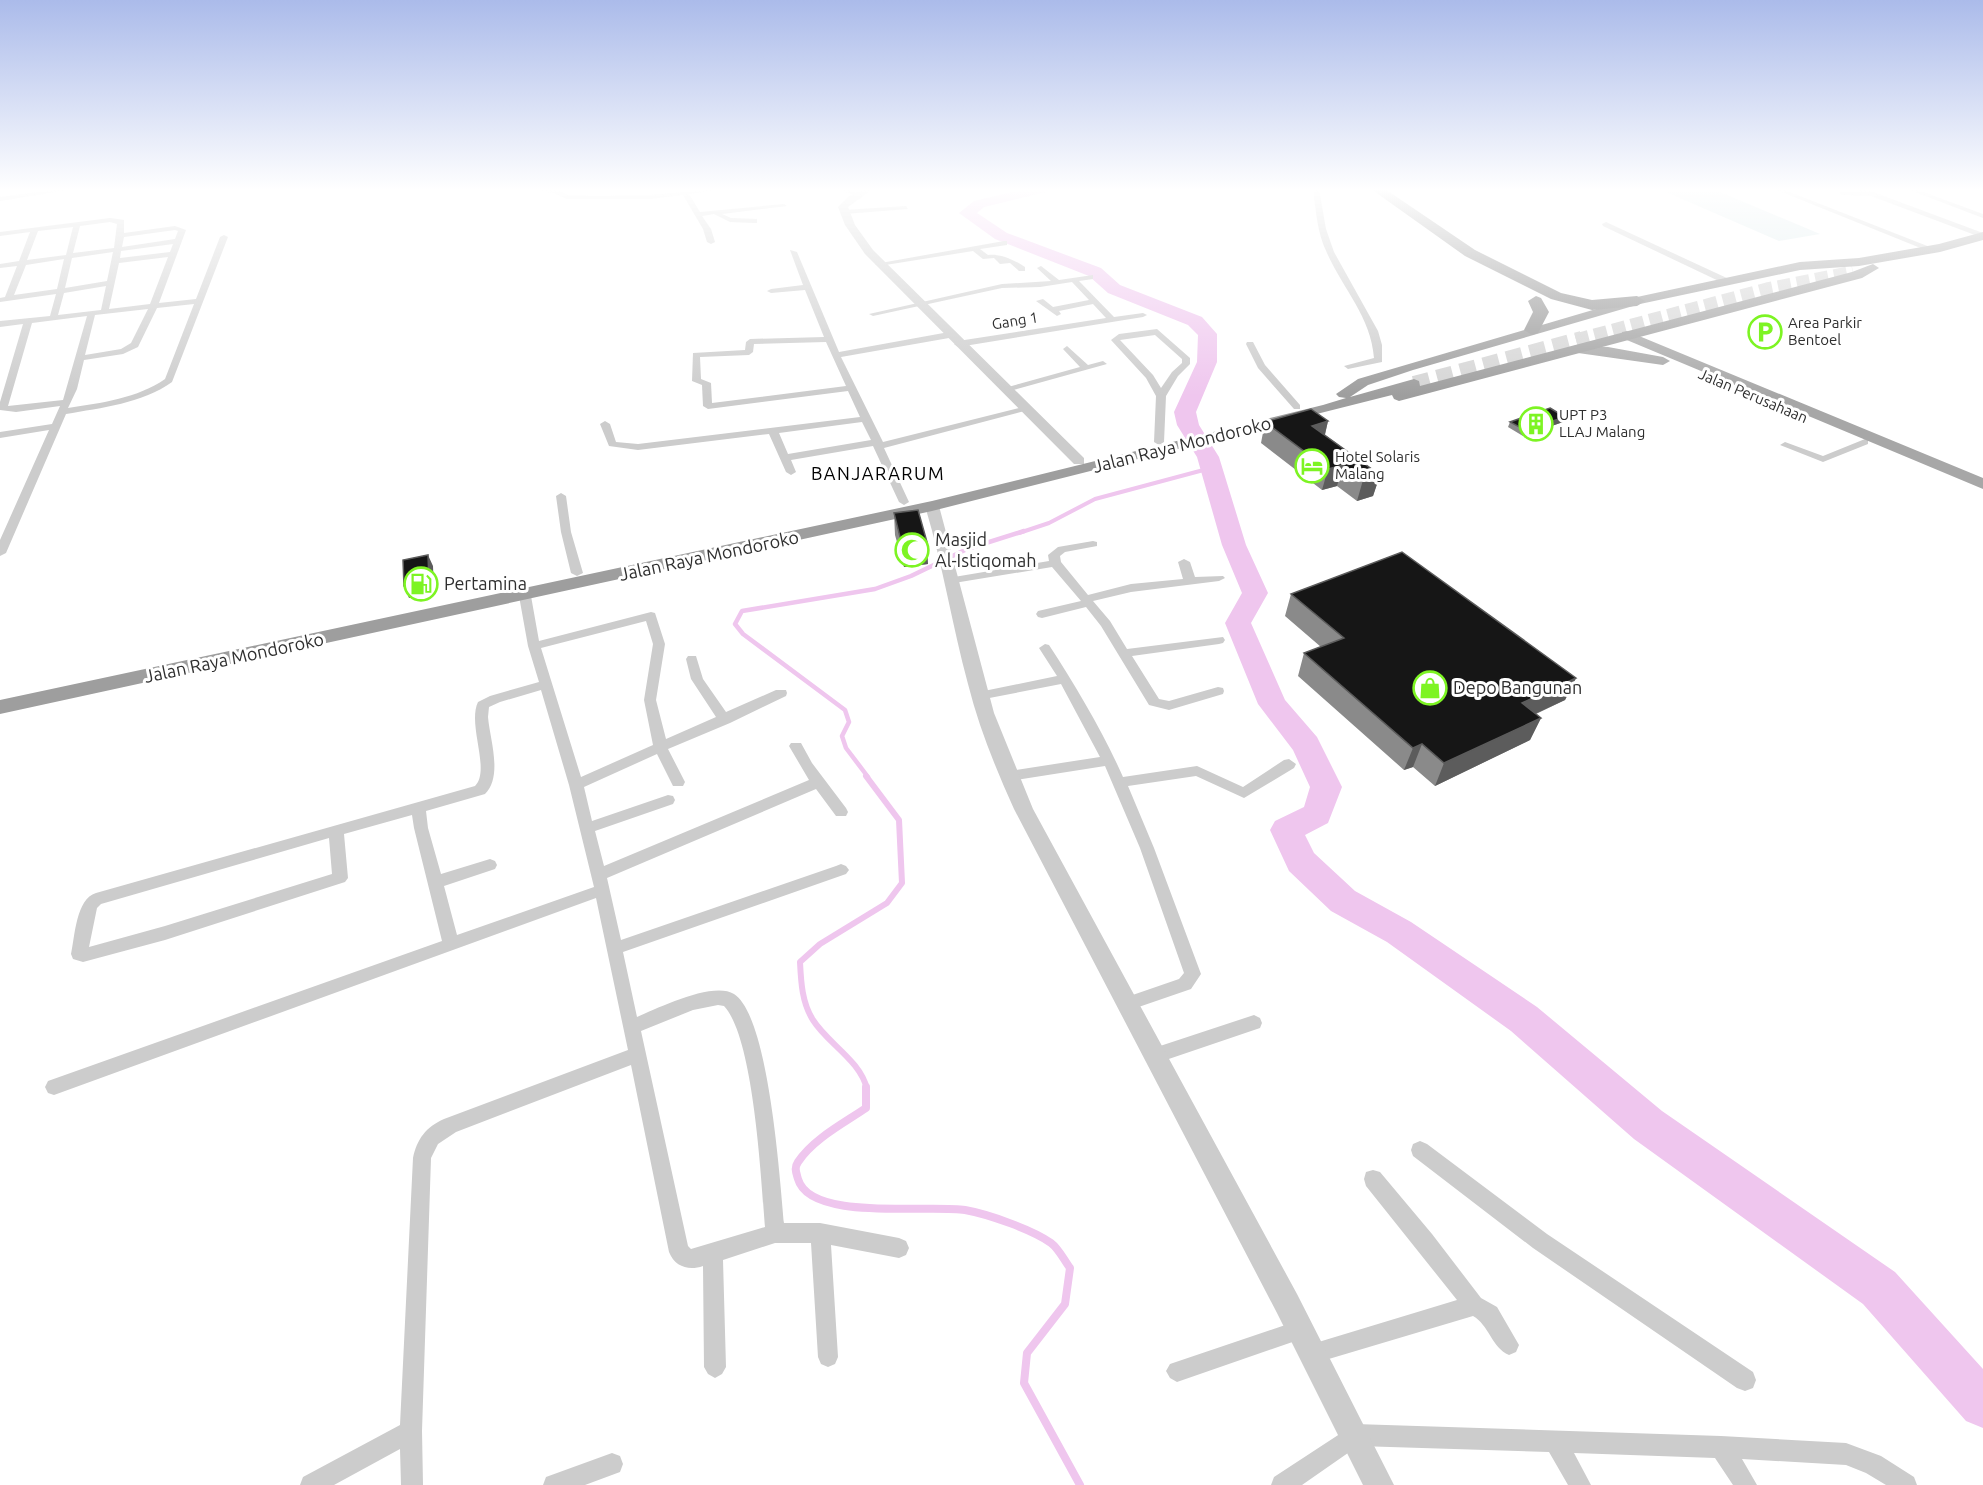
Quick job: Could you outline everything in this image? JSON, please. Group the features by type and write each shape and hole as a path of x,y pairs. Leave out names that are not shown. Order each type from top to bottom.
{"highway":[{"path":"1455,258 1536,301 1621,336"},
{"path":"1475,258 1579,317"},
{"path":"1481,258 1556,296 1593,305 1636,301"},
{"path":"1856,267 1892,258"},
{"path":"1349,397 1382,399 1465,381 1621,336 1914,258"},
{"name":"Jalan Raya Mondoroko","path":"1218,432 1297,407 1349,397 1363,382 1636,301 1800,266 1856,267"},
{"path":"1838,267 1873,268"},
{"path":"1532,330 1541,312 1536,301"},
{"name":"Jalan Raya Mondoroko","path":"0,707 476,600 577,573 1218,432 1407,381"},
{"name":"Jalan Raya Mondoroko","path":"476,600 525,596 932,506 1172,442"},
{"name":"Jalan Raya Mondoroko","path":"0,696 374,622"}],"main road":[{"path":"1686,364 1659,345 1657,336 1664,330 1732,308"},
{"name":"Jalan Perusahaan","path":"1621,336 1865,442 1894,447"},
{"path":"1576,349 1626,353 1686,364"},
{"name":"Jalan Perusahaan","path":"1686,364 1879,438 1894,447 1983,484"}],"street":[{"path":"4,299 26,258"},
{"path":"0,266 51,258"},
{"path":"54,316 58,291 69,258"},
{"path":"105,310 114,261 136,258"},
{"path":"81,358 133,347 154,305 170,258"},
{"path":"61,412 108,403 166,383 172,376 216,258"},
{"path":"796,258 836,355 904,502"},
{"path":"875,258 958,344 1079,461"},
{"path":"879,264 913,258"},
{"path":"999,258 1003,262"},
{"path":"1334,258 1366,313 1379,351 1379,360 1348,366"},
{"path":"1680,258 1726,280"},
{"path":"982,266 1012,261 1032,284"},
{"path":"1041,268 1057,282"},
{"path":"873,315 1002,286 1090,277"},
{"path":"1073,279 1092,302 1112,320"},
{"path":"4,299 110,283"},
{"path":"771,291 809,287"},
{"path":"0,324 105,310 199,301"},
{"path":"1040,301 1055,312 1092,302"},
{"path":"0,553 66,402 81,358 92,312"},
{"name":"Gang 1","path":"958,344 1143,315"},
{"path":"29,319 2,406 6,409 66,402"},
{"path":"1161,396 1175,374 1186,364 1186,358 1159,333 1147,332 1115,340 1150,377 1161,396 1172,442"},
{"path":"836,355 949,335"},
{"path":"829,339 750,342 749,352 695,356 697,381 706,383 704,406 852,388"},
{"path":"1250,344 1261,366 1297,407"},
{"path":"1067,350 1086,368"},
{"path":"1006,389 1102,364"},
{"path":"1150,377 1175,374"},
{"path":"0,379 11,377"},
{"path":"785,458 879,444 1027,409"},
{"path":"605,424 612,444 628,447 867,419"},
{"path":"0,435 55,426"},
{"path":"773,430 791,472"},
{"path":"1785,445 1823,459 1865,442"},
{"path":"561,496 566,532 577,573"},
{"path":"932,506 950,564 979,696 1009,776 1054,870 1300,1330 1379,1485"},
{"path":"1093,544 1058,550 1054,555 1055,563 1126,652 1151,698 1159,705 1169,706 1218,691"},
{"path":"1184,562 1190,581"},
{"path":"950,564 1055,563"},
{"path":"1042,614 1131,588 1220,578"},
{"path":"525,596 534,646 576,785 601,883 679,1252 688,1259 713,1255 775,1233 820,1233 899,1248"},
{"path":"534,646 651,616 659,644 650,700 661,749 678,782"},
{"path":"1126,652 1219,640"},
{"path":"1045,648 1065,679 1121,782 1193,974 1190,982 1126,1004"},
{"path":"692,658 697,679 725,720"},
{"path":"979,696 1065,679"},
{"path":"336,831 340,878 131,943 83,955 79,954 90,904 96,899 336,831 470,795 486,784 488,776 481,710 483,705 495,699 547,684"},
{"path":"576,785 661,749 781,693"},
{"path":"796,746 841,812"},
{"path":"1009,776 1110,759"},
{"path":"1121,782 1197,771 1244,793 1289,764"},
{"path":"54,1087 451,943 601,883 819,782"},
{"path":"586,828 668,800"},
{"path":"419,809 451,943"},
{"path":"436,882 490,865"},
{"path":"616,948 841,870"},
{"path":"631,1027 710,999 726,999 736,1004 750,1035 767,1137 775,1233"},
{"path":"1154,1056 1254,1023"},
{"path":"412,1485 411,1431 422,1158 426,1143 436,1132 450,1125 636,1055"},
{"path":"1420,1150 1540,1241 1745,1380"},
{"path":"1372,1179 1425,1240 1474,1305 1490,1314 1509,1344"},
{"path":"820,1233 828,1358"},
{"path":"713,1255 715,1367"},
{"path":"1312,1354 1474,1305"},
{"path":"1177,1371 1300,1330"},
{"path":"311,1485 411,1431"},
{"path":"1282,1485 1355,1435 1721,1447 1846,1454 1873,1464 1906,1485"},
{"path":"1556,1443 1580,1485"},
{"path":"1721,1447 1746,1485"},
{"path":"554,1485 612,1464"}],"building":[{"path":"1550,408 1565,417 1525,430 1510,422"},
{"path":"1311,409 1328,421 1312,426 1380,475 1363,480 1343,465 1328,469 1265,422"},
{"path":"918,510 927,542 902,545 894,513"},
{"name":"Depo Bangunan","path":"1402,552 1576,678 1522,703 1541,718 1444,763 1422,744 1413,748 1304,653 1344,638 1291,594"},
{"path":"428,555 429,582 404,586 403,560"}],"waterway":[{"path":"1059,258 1095,272 1114,289 1195,321 1208,334 1207,362 1185,412 1188,425 1208,457 1234,545 1255,593 1238,623 1272,704 1306,745 1326,787 1317,814 1286,830 1301,862 1343,901 1399,932 1524,1019 1648,1125 1879,1288 1983,1404"},
{"path":"1019,533 1049,523 1095,499 1211,468"},
{"path":"868,777 846,748 842,736 849,722 845,710 743,634 735,624 742,611 875,589 911,576 967,549 1024,531"},
{"path":"866,776 899,820 902,883 887,903 820,944 800,962 803,992 809,1013 819,1029 858,1069 867,1089"},
{"path":"866,1087 866,1108 829,1132 804,1154 796,1166 798,1179 807,1192 824,1201 873,1208 948,1209 975,1212 1022,1228 1043,1238 1056,1248 1070,1268 1065,1304 1027,1353 1024,1383 1080,1485"}],"tunnel":[{"path":"1576,340 1767,289 1853,272"},
{"path":"1414,384 1582,339"}],"place":[{"name":"Area Parkir Bentoel","path":"1765,332"},
{"name":"UPT P3 LLAJ Malang","path":"1536,424"},
{"name":"Hotel Solaris Malang","path":"1312,466"},
{"name":"Masjid Al-Istiqomah","path":"912,550"},
{"name":"Pertamina","path":"421,584"},
{"name":"Depo Bangunan","path":"1430,688"}],"district":[{"name":"BANJARARUM","path":"878,474"}]}
